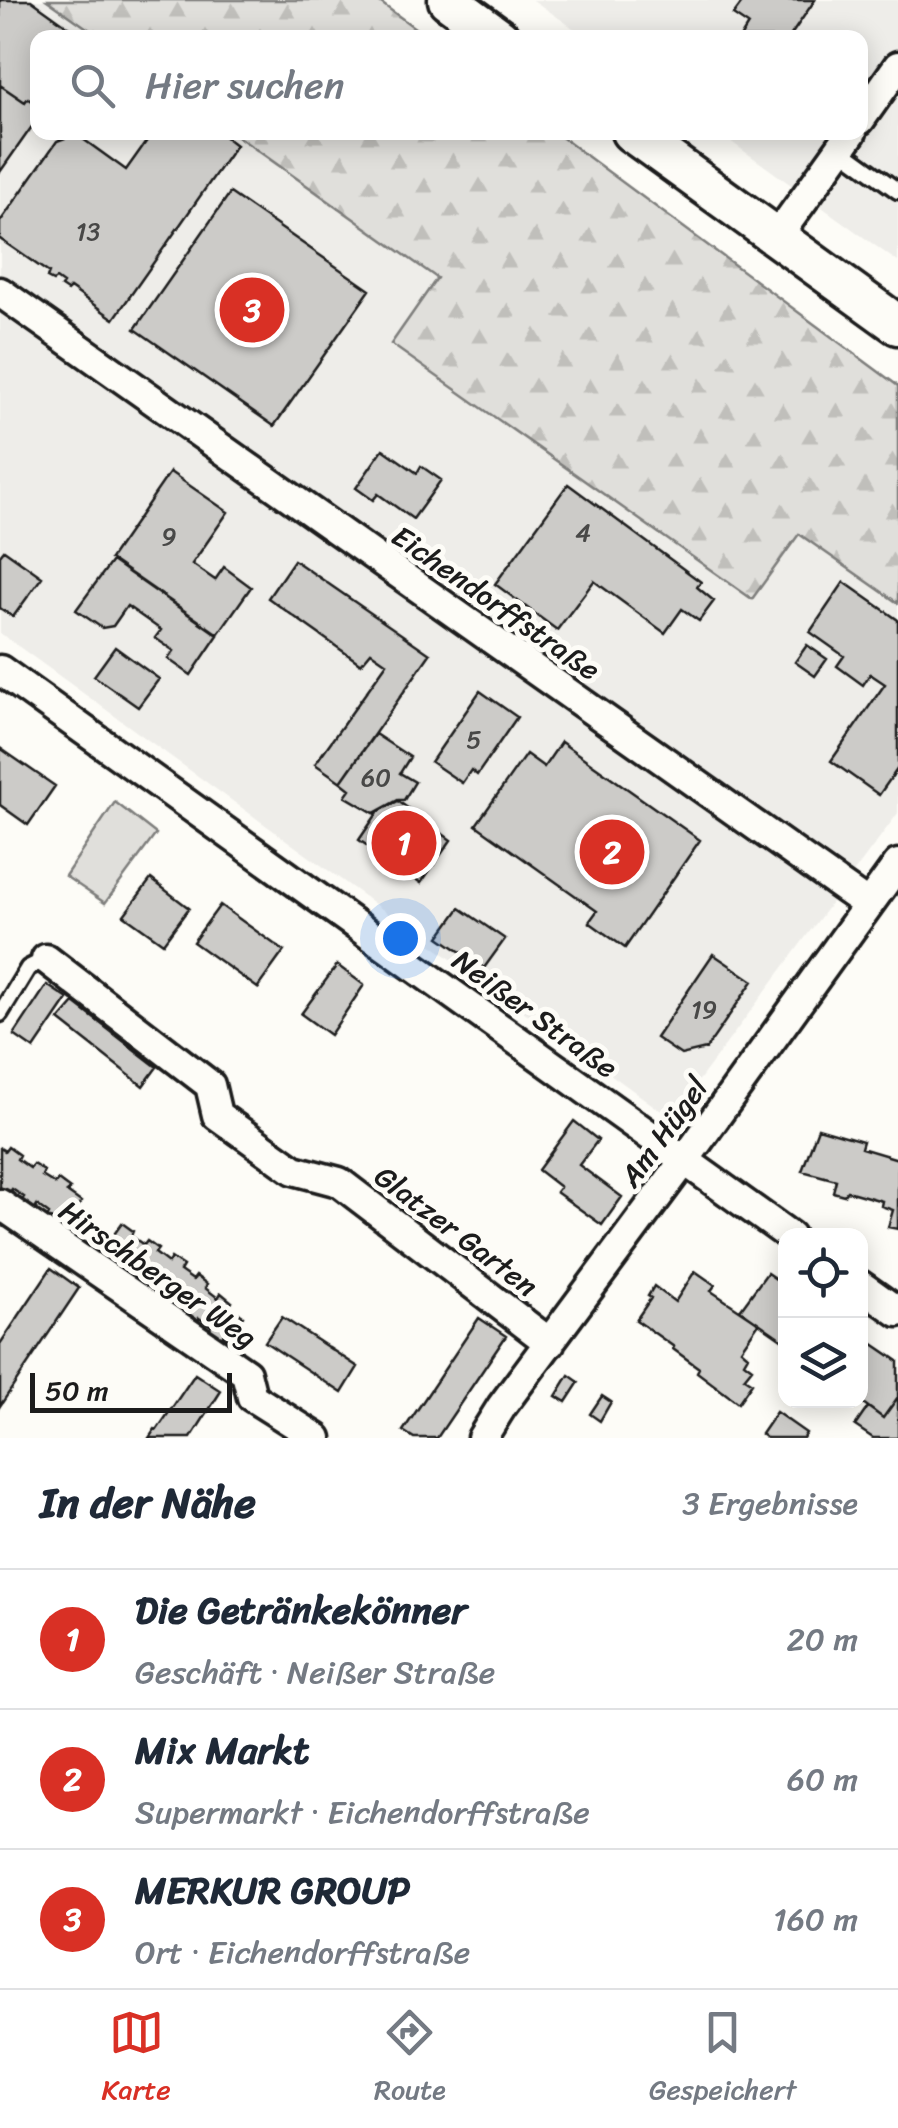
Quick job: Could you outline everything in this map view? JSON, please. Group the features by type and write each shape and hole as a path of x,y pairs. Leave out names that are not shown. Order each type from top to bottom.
{"main road":[{"path":"448,0 489,30"},
{"path":"642,140 898,325"}],"street":[{"path":"868,109 898,66"},
{"path":"776,238 846,140"},
{"name":"Eichendorffstraße","path":"0,292 868,905"},
{"name":"Neißer Straße","path":"0,670 779,1228"},
{"name":"Am Hügel","path":"482,1438 898,864"},
{"name":"Glatzer Garten","path":"46,958 210,1084 217,1115 294,1170 339,1182 550,1343"},
{"name":"Hirschberger Weg","path":"0,1204 246,1373 252,1396 317,1438"},
{"path":"868,1291 898,1312"}],"lane":[{"path":"846,140 898,191"},
{"path":"0,1014 28,968 46,958"}],"shaded area":[{"path":"0,0 47,0 90,30 30,30 30,140 243,140 437,278 392,344 752,599 799,534 898,603 898,813 671,1118 0,633"},
{"path":"533,0 898,0 898,262 729,140 868,140 868,30 576,30"}],"green space":[{"path":"47,0 377,0 418,30 90,30"},
{"path":"243,140 565,140 898,386 898,603 799,534 752,599 391,344 437,278"},
{"path":"115,802 156,834 105,903 65,876"}],"building":[{"path":"0,0 31,0 73,30 30,30 30,99 25,102 0,85"},
{"path":"744,0 815,0 794,30 745,30 748,25 733,15"},
{"path":"0,85 25,102 30,99 30,129 0,172"},
{"path":"84,140 126,170 147,140 229,140 236,145 114,319 70,288 67,291 61,287 63,284 56,279 47,278 49,273 0,239 0,222 57,141"},
{"path":"230,193 370,290 274,426 135,329"},
{"path":"383,449 417,473 421,466 441,480 413,519 378,494 373,500 356,488"},
{"path":"170,472 228,512 192,564 215,580 224,567 251,587 218,634 110,559"},
{"path":"568,484 701,582 697,587 714,601 699,621 682,609 665,633 594,581 557,630 495,584"},
{"path":"4,550 42,577 13,617 0,608 0,555"},
{"path":"294,560 430,654 341,782 315,764 387,663 371,652 361,664 268,598"},
{"path":"112,561 218,635 191,675 168,659 174,651 155,638 161,630 127,606 113,626 102,628 76,610"},
{"path":"844,582 898,620 898,768 879,795 831,761 885,684 870,674 863,685 837,666 844,656 810,632"},
{"path":"807,645 827,659 815,676 795,662"},
{"path":"115,647 159,679 138,707 94,676"},
{"path":"480,691 517,717 477,775 471,770 462,783 431,762"},
{"path":"375,734 410,757 400,773 415,782 404,800 374,813 345,796 350,789 341,782"},
{"path":"561,742 700,840 625,948 589,922 597,911 476,825 526,754 544,767"},
{"path":"0,748 55,786 28,825 0,805"},
{"path":"398,801 451,840 421,883 359,840 378,812"},
{"path":"151,879 189,908 163,943 124,915"},
{"path":"220,905 284,951 259,989 193,942"},
{"path":"460,908 505,939 484,968 439,937"},
{"path":"713,954 753,981 706,1049 681,1055 656,1038"},
{"path":"337,965 364,985 330,1035 301,1014"},
{"path":"47,985 68,999 34,1049 14,1035"},
{"path":"74,1003 157,1067 143,1086 59,1020"},
{"path":"574,1121 598,1140 579,1165 622,1197 602,1225 556,1192 560,1187 538,1170"},
{"path":"818,1128 863,1141 861,1148 898,1159 898,1229 888,1227 893,1210 881,1206 882,1201 847,1191 844,1195 833,1192 836,1180 802,1171"},
{"path":"8,1147 19,1155 17,1159 44,1171 42,1176 55,1184 58,1180 81,1202 66,1225 60,1226 37,1205 34,1210 12,1189 9,1193 0,1187 0,1148 5,1151"},
{"path":"122,1223 133,1231 131,1236 158,1249 155,1253 168,1263 171,1258 183,1266 180,1271 193,1280 196,1276 218,1298 221,1293 232,1302 229,1306 243,1316 227,1338 223,1335 221,1339 208,1330 211,1326 183,1313 186,1309 174,1300 171,1304 158,1295 162,1291 134,1278 137,1274 125,1265 122,1269 106,1259 109,1254 103,1250"},
{"path":"51,1268 79,1288 0,1406 0,1344"},
{"path":"695,1271 715,1285 711,1291 759,1323 741,1349 748,1355 744,1362 752,1368 744,1378 752,1383 738,1403 697,1372 699,1368 674,1347 636,1320 654,1286 675,1302"},
{"path":"767,1273 778,1281 778,1336 740,1310"},
{"path":"282,1317 358,1367 342,1393 265,1342"},
{"path":"479,1318 506,1336 437,1438 414,1438 403,1431"},
{"path":"868,1340 898,1361 898,1397 883,1418 868,1407"},
{"path":"195,1374 221,1391 191,1438 149,1438 157,1430"},
{"path":"569,1375 579,1382 566,1402 556,1396"},
{"path":"602,1396 611,1402 600,1421 590,1414"},
{"path":"898,1397 898,1438 873,1438 855,1426 868,1407 883,1418"},
{"path":"776,1412 806,1433 803,1438 766,1438 761,1434"}],"place":[{"name":"MERKUR GROUP","path":"252,310"},
{"name":"Die Getränkekönner","path":"404,843"},
{"name":"Mix Markt","path":"612,852"}]}
